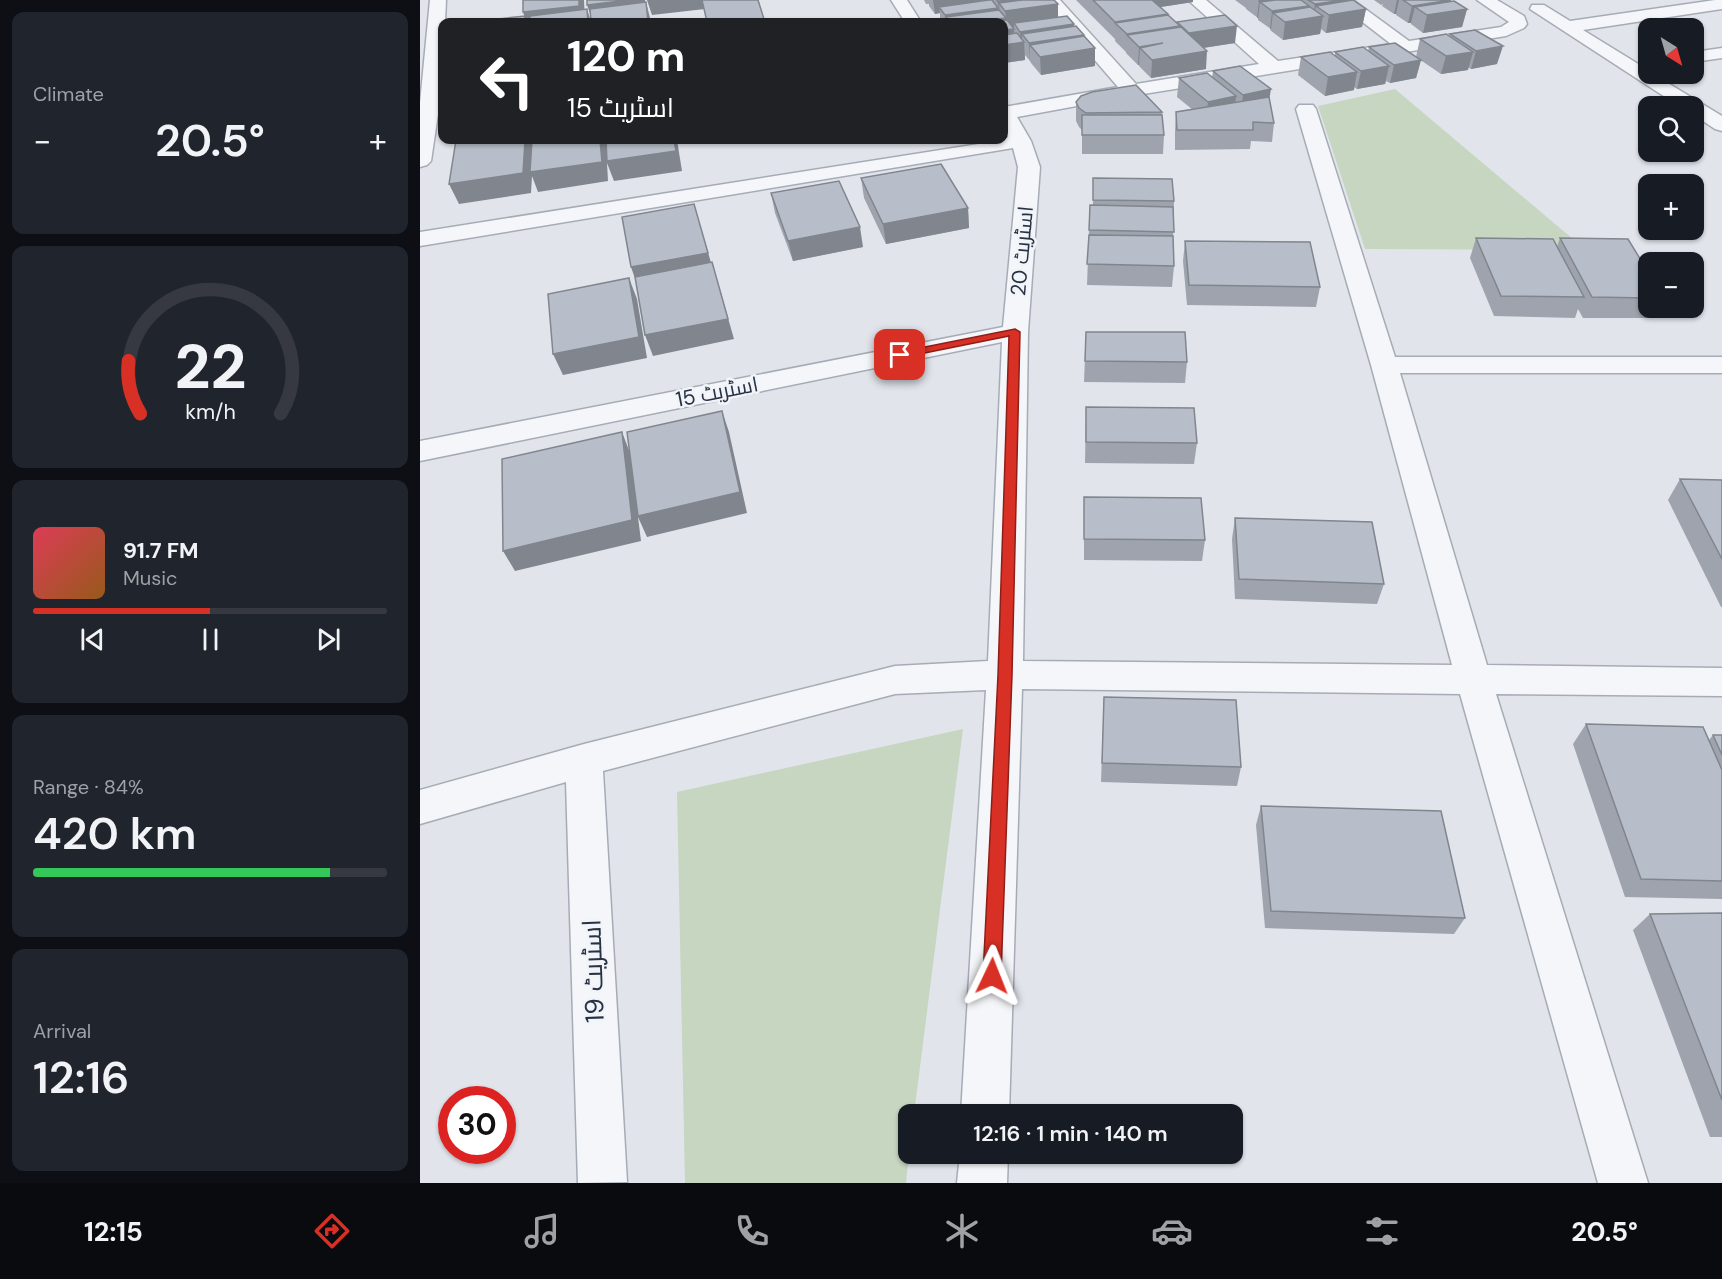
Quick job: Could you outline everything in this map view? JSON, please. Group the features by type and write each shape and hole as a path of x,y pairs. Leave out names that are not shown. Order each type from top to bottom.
{"street":[{"path":"420,3 440,0 438,18"},
{"path":"899,0 910,18"},
{"path":"1051,0 1131,90"},
{"path":"1196,0 1273,67"},
{"path":"1342,0 1405,46"},
{"path":"1008,112 1131,90 1506,31 1518,24 1518,20 1485,0"},
{"path":"1567,27 1722,4"},
{"path":"1538,9 1675,96"},
{"path":"420,161 430,109 438,22"},
{"path":"1704,56 1722,53"},
{"path":"1628,67 1638,66"},
{"path":"1306,109 1384,365 1473,678 1623,1183"},
{"path":"1704,114 1722,125"},
{"name":"اسٹریٹ 20","path":"986,1104 1005,675 1015,332 1029,167 1022,141 1008,119"},
{"path":"1008,143 1022,141"},
{"path":"420,240 1004,144"},
{"name":"اسٹریٹ 15","path":"420,451 1015,332"},
{"path":"1384,365 1722,365"},
{"path":"420,807 584,760 895,680 1005,675 1722,682"},
{"name":"اسٹریٹ 19","path":"584,760 602,1182"},
{"path":"982,1183 983,1164"}],"green space":[{"path":"1395,89 1586,250 1365,249 1318,106"},
{"path":"963,729 915,1104 898,1104 898,1164 908,1164 906,1183 685,1183 677,792"}],"building":[{"path":"523,0 579,0 579,6 523,12"},
{"path":"587,0 629,0 587,5"},
{"path":"702,0 758,0 764,18 706,18"},
{"path":"992,0 998,8 945,15 939,7"},
{"path":"1054,0 1058,4 1005,11 999,3"},
{"path":"1093,0 1152,0 1168,14 1115,22"},
{"path":"1301,0 1309,6 1272,11 1260,2"},
{"path":"1308,0 1344,0 1315,4"},
{"path":"1353,0 1366,9 1329,15 1316,6"},
{"path":"1403,0 1451,0 1412,6"},
{"path":"1454,1 1467,9 1427,15 1415,7"},
{"path":"646,2 648,18 591,18 590,9"},
{"path":"1310,7 1323,16 1285,22 1273,13"},
{"path":"587,9 588,18 530,18 530,16"},
{"path":"999,10 1006,18 947,18"},
{"path":"1168,15 1180,26 1127,34 1115,23"},
{"path":"1225,15 1237,26 1189,33 1177,22"},
{"path":"1067,16 1074,24 1020,32 1014,23"},
{"path":"1008,21 1014,29 1008,30"},
{"path":"1076,26 1084,35 1029,43 1022,34"},
{"path":"1181,27 1207,51 1152,60 1140,48 1163,43 1139,47 1127,35"},
{"path":"1475,30 1503,46 1476,51 1450,34"},
{"path":"1017,33 1024,42 1008,44 1008,34"},
{"path":"1446,34 1473,52 1446,56 1420,39"},
{"path":"1084,36 1095,48 1040,57 1030,45"},
{"path":"1395,43 1421,60 1394,65 1369,47"},
{"path":"1363,47 1389,66 1361,71 1335,52"},
{"path":"1330,52 1357,72 1328,77 1301,57"},
{"path":"1240,66 1271,89 1243,95 1213,71"},
{"path":"1207,73 1236,96 1208,102 1179,78"},
{"path":"1136,85 1162,112 1086,113 1079,108 1076,102 1081,96 1092,92"},
{"path":"1269,97 1274,123 1253,122 1253,130 1177,130 1176,112"},
{"path":"1082,115 1162,115 1164,135 1082,135"},
{"path":"455,144 525,144 523,173 449,184"},
{"path":"532,144 600,144 602,162 530,172"},
{"path":"606,144 675,144 676,151 607,161"},
{"path":"941,164 968,208 883,224 861,178"},
{"path":"1093,178 1172,179 1174,201 1093,200"},
{"path":"839,181 860,227 788,241 771,193"},
{"path":"694,204 708,253 631,267 622,217"},
{"path":"1090,205 1173,207 1174,232 1089,230"},
{"path":"1089,235 1173,236 1174,266 1087,264"},
{"path":"1476,238 1553,239 1584,297 1501,296"},
{"path":"1560,238 1628,239 1638,256 1638,298 1592,297"},
{"path":"1185,241 1310,242 1320,287 1189,285"},
{"path":"712,262 728,319 645,335 635,277"},
{"path":"629,278 639,337 553,354 548,294"},
{"path":"1086,332 1185,332 1187,362 1085,361"},
{"path":"1086,407 1194,408 1197,443 1086,442"},
{"path":"722,411 740,492 638,516 627,432"},
{"path":"622,432 632,520 503,551 502,459"},
{"path":"1680,479 1722,480 1722,559"},
{"path":"1084,497 1201,498 1205,540 1084,539"},
{"path":"1235,518 1372,522 1384,584 1239,579"},
{"path":"1104,697 1236,700 1241,767 1102,763"},
{"path":"1586,724 1703,727 1722,770 1722,881 1641,879"},
{"path":"1713,735 1722,735 1722,755"},
{"path":"1261,806 1441,811 1465,918 1271,911"},
{"path":"1722,913 1722,1100 1650,914"}],"route":[{"path":"900,355 1015,332 1005,675 992,976"}]}
